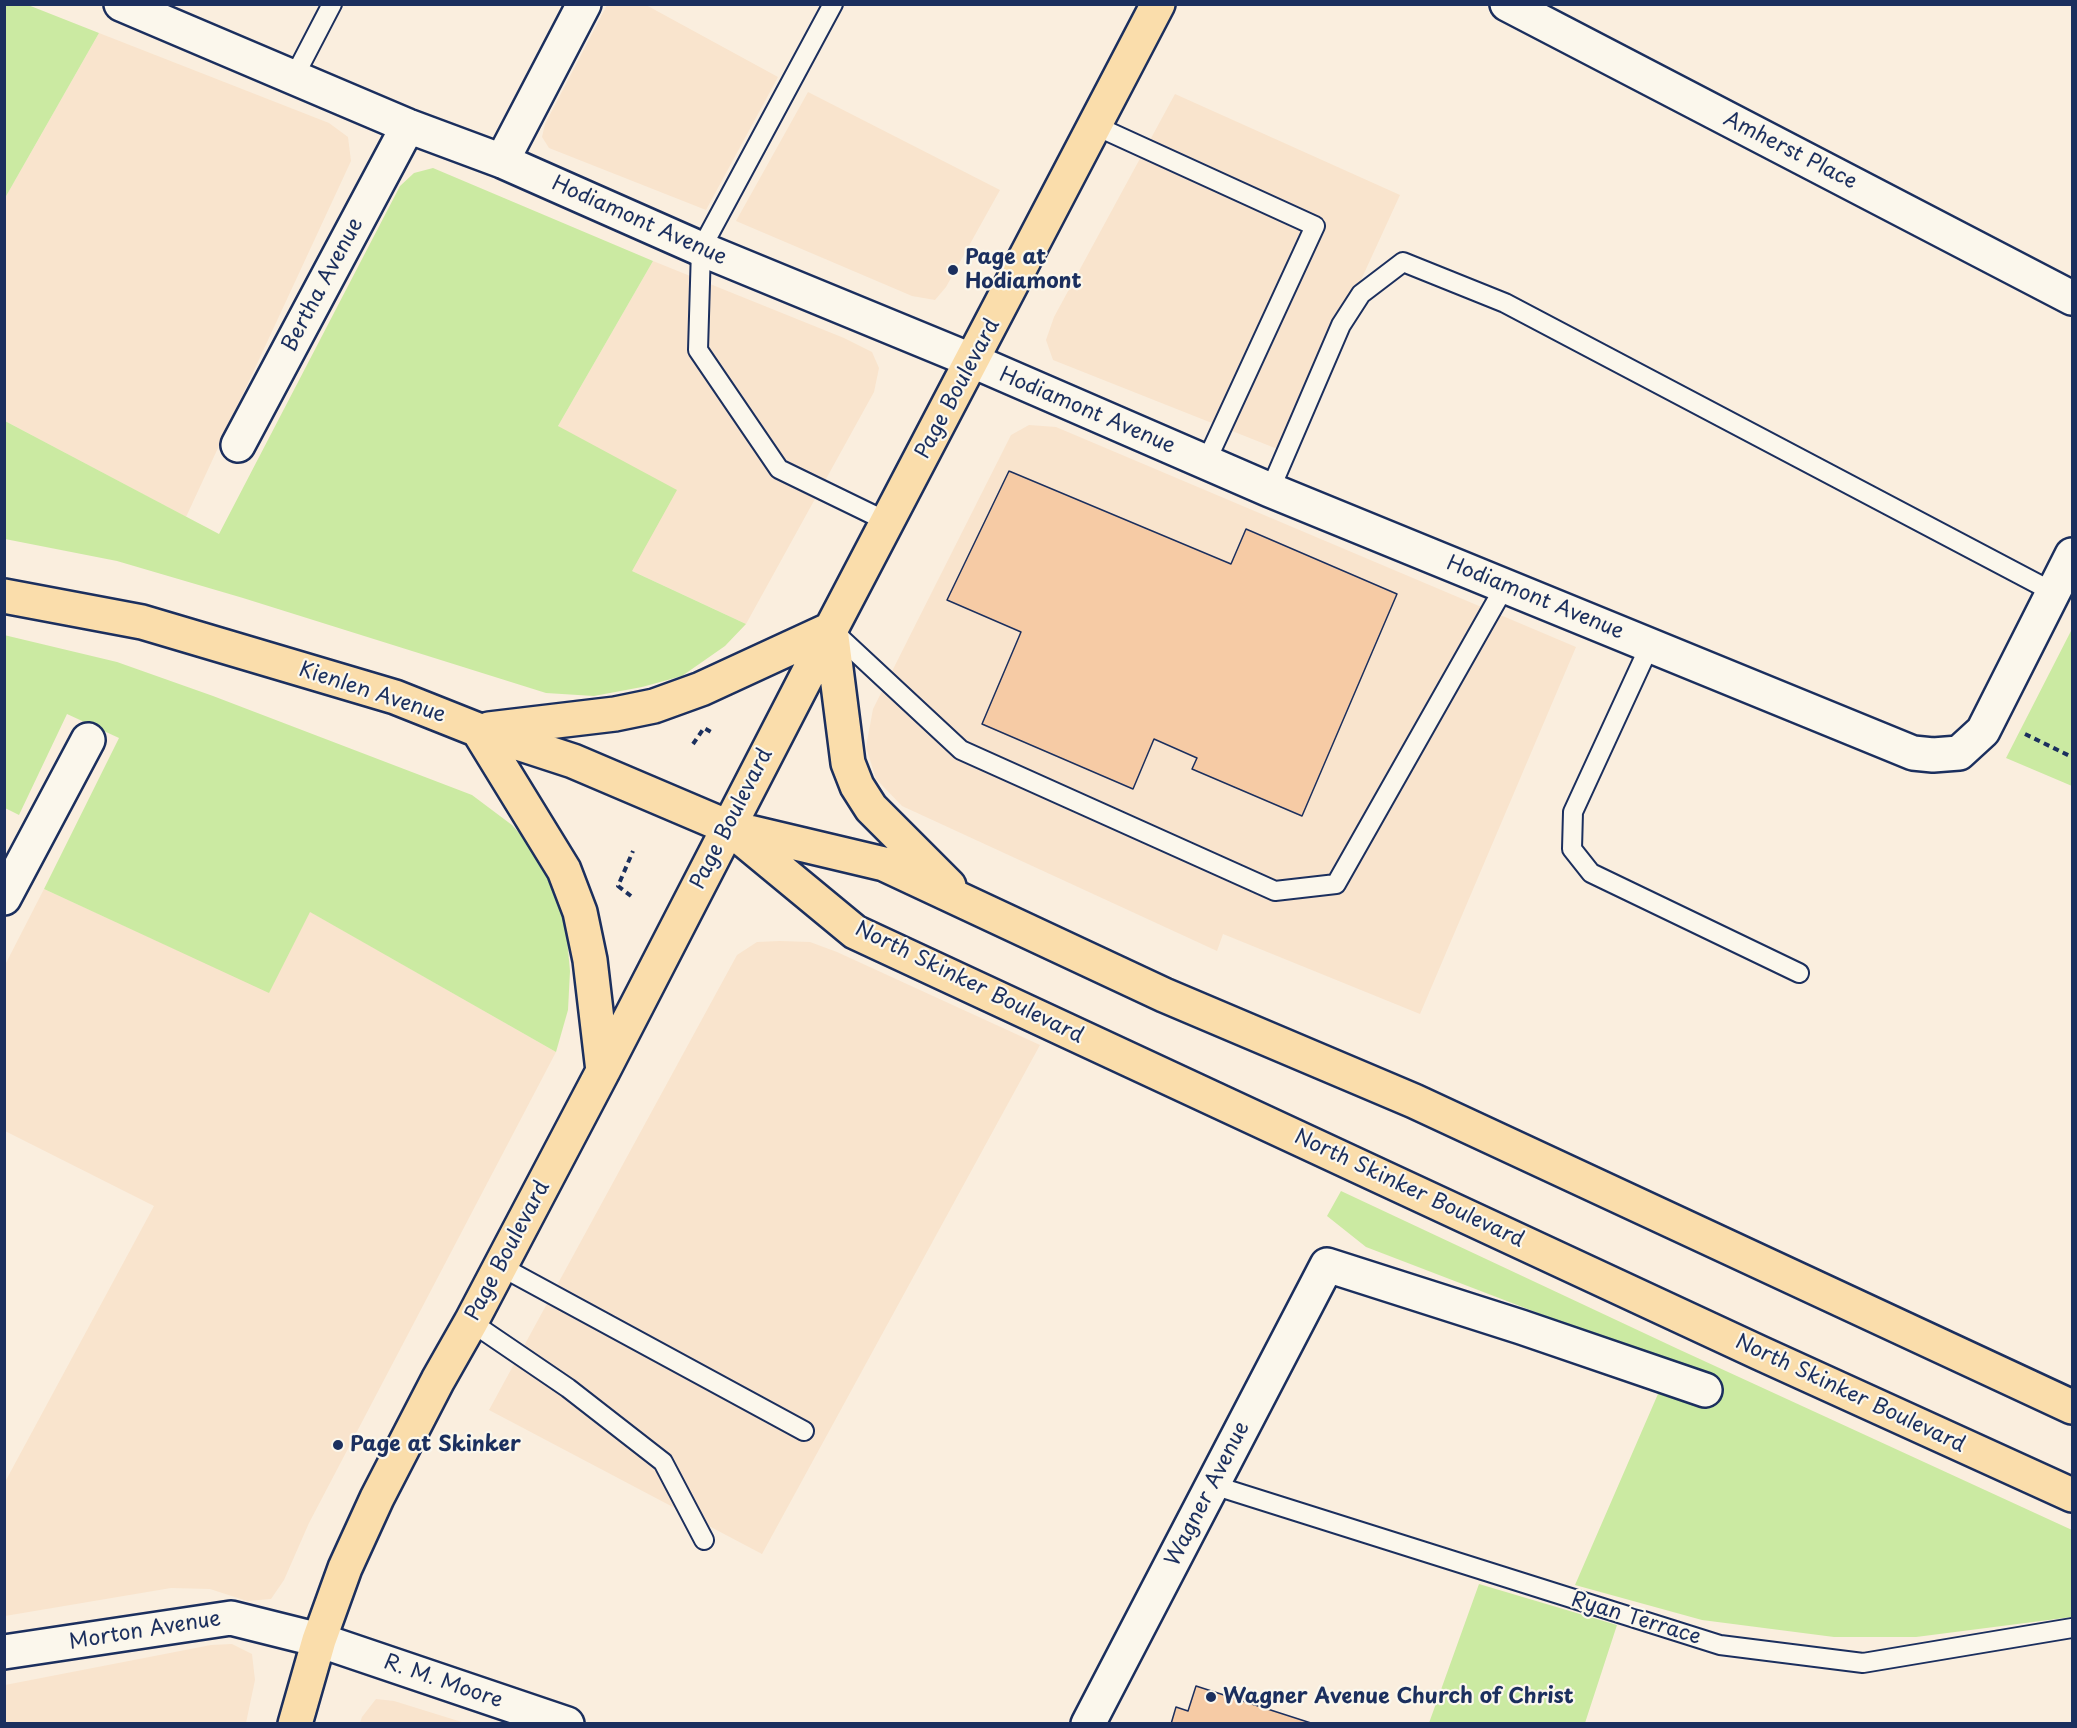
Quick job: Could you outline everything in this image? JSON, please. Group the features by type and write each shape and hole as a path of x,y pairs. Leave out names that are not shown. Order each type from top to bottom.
{"main road":[{"name":"Page Boulevard","path":"295,1724 319,1640 345,1568 377,1498 603,1071 1158,4"},
{"name":"Kienlen Avenue","path":"4,596 142,622 395,697 478,730 573,761 728,827"},
{"path":"603,1071 590,960 580,912 564,870 478,730 615,714 654,706 701,688 831,629 848,763 857,786 871,808 967,904"},
{"path":"728,827 884,864 1164,995 1414,1101 2073,1407"},
{"name":"North Skinker Boulevard","path":"728,827 855,932 1738,1343 2073,1495"}],"street":[{"name":"Hodiamont Avenue","path":"121,4 408,126 502,161 701,249 973,361 1270,490 1913,753 1933,755 1959,753 1983,731 2053,592"},
{"path":"502,161 585,4"},
{"name":"Amherst Place","path":"1508,4 2073,298"},
{"name":"Bertha Avenue","path":"238,445 408,126"},
{"path":"2053,592 2073,555"},
{"path":"4,898 88,740"},
{"name":"Wagner Avenue","path":"1088,1724 1327,1264 1705,1390"},
{"name":"Morton Avenue","path":"4,1652 231,1618 319,1640"},
{"name":"R. M. Moore","path":"319,1640 567,1724"}],"lane":[{"path":"294,77 332,4"},
{"path":"833,4 701,249 698,350 779,469 888,522"},
{"path":"1096,126 1315,226 1206,462"},
{"path":"1270,490 1341,325 1361,294 1403,262 1505,303 2053,592"},
{"path":"831,629 962,750 1275,891 1336,884 1505,586"},
{"path":"1650,645 1573,812 1572,849 1591,873 1799,973"},
{"path":"500,1266 804,1431"},
{"path":"471,1322 568,1389 663,1462 704,1539"},
{"name":"Ryan Terrace","path":"1213,1485 1720,1645 1863,1663 2073,1628"}],"path":[{"path":"693,744 704,728 713,733"},
{"path":"2025,734 2073,757"},
{"path":"631,896 618,886 633,851"}],"shaded area":[{"path":"607,5 646,5 778,77 706,210 549,148 542,137 545,124"},
{"path":"99,33 329,123 348,137 351,161 186,517 5,421 5,198"},
{"path":"808,92 1000,190 946,287 935,300 912,296 736,221"},
{"path":"1175,94 1400,195 1299,415 1285,452 1053,360 1046,340 1054,317"},
{"path":"653,261 844,338 872,352 879,368 874,392 746,624 632,571 558,426"},
{"path":"1029,425 1056,427 1576,647 1420,1014 1223,934 1217,951 902,806 876,779 866,747 873,709 1011,435"},
{"path":"44,889 269,992 309,911 556,1052 309,1523 284,1580 271,1599 247,1601 210,1589 171,1588 5,1616 5,1482 154,1206 5,1131 5,965"},
{"path":"757,942 810,942 837,952 1040,1045 762,1554 489,1410 737,955"},
{"path":"232,1644 252,1654 255,1680 246,1723 5,1723 5,1685 211,1645"},
{"path":"376,1699 394,1701 465,1723 360,1723"}],"green space":[{"path":"5,4 28,5 99,33 5,198"},
{"path":"433,168 653,261 558,426 677,490 632,571 746,624 725,646 682,676 642,687 594,696 546,693 117,561 5,539 5,421 219,534 400,186 414,173"},
{"path":"2072,629 2072,786 2006,758"},
{"path":"4,635 117,662 213,696 472,795 512,825 536,852 553,879 566,927 570,971 568,1010 556,1052 310,912 269,993 44,889 119,738 67,714 19,815 5,808"},
{"path":"1341,1191 2072,1530 2072,1617 1916,1637 1834,1637 1702,1620 1575,1585 1671,1364 1366,1247 1327,1216"},
{"path":"1479,1584 1617,1625 1585,1723 1429,1723"}],"building":[{"path":"1009,471 1231,564 1246,529 1397,594 1302,816 1192,769 1197,758 1154,739 1133,789 982,724 1021,632 947,600"},
{"name":"Wagner Avenue Church of Christ","path":"1196,1686 1314,1724 1171,1724 1176,1707 1188,1711"}],"place":[{"name":"Page at Hodiamont","path":"953,270"},
{"name":"Page at Skinker","path":"338,1445"},
{"name":"Wagner Avenue Church of Christ","path":"1211,1697"}]}
